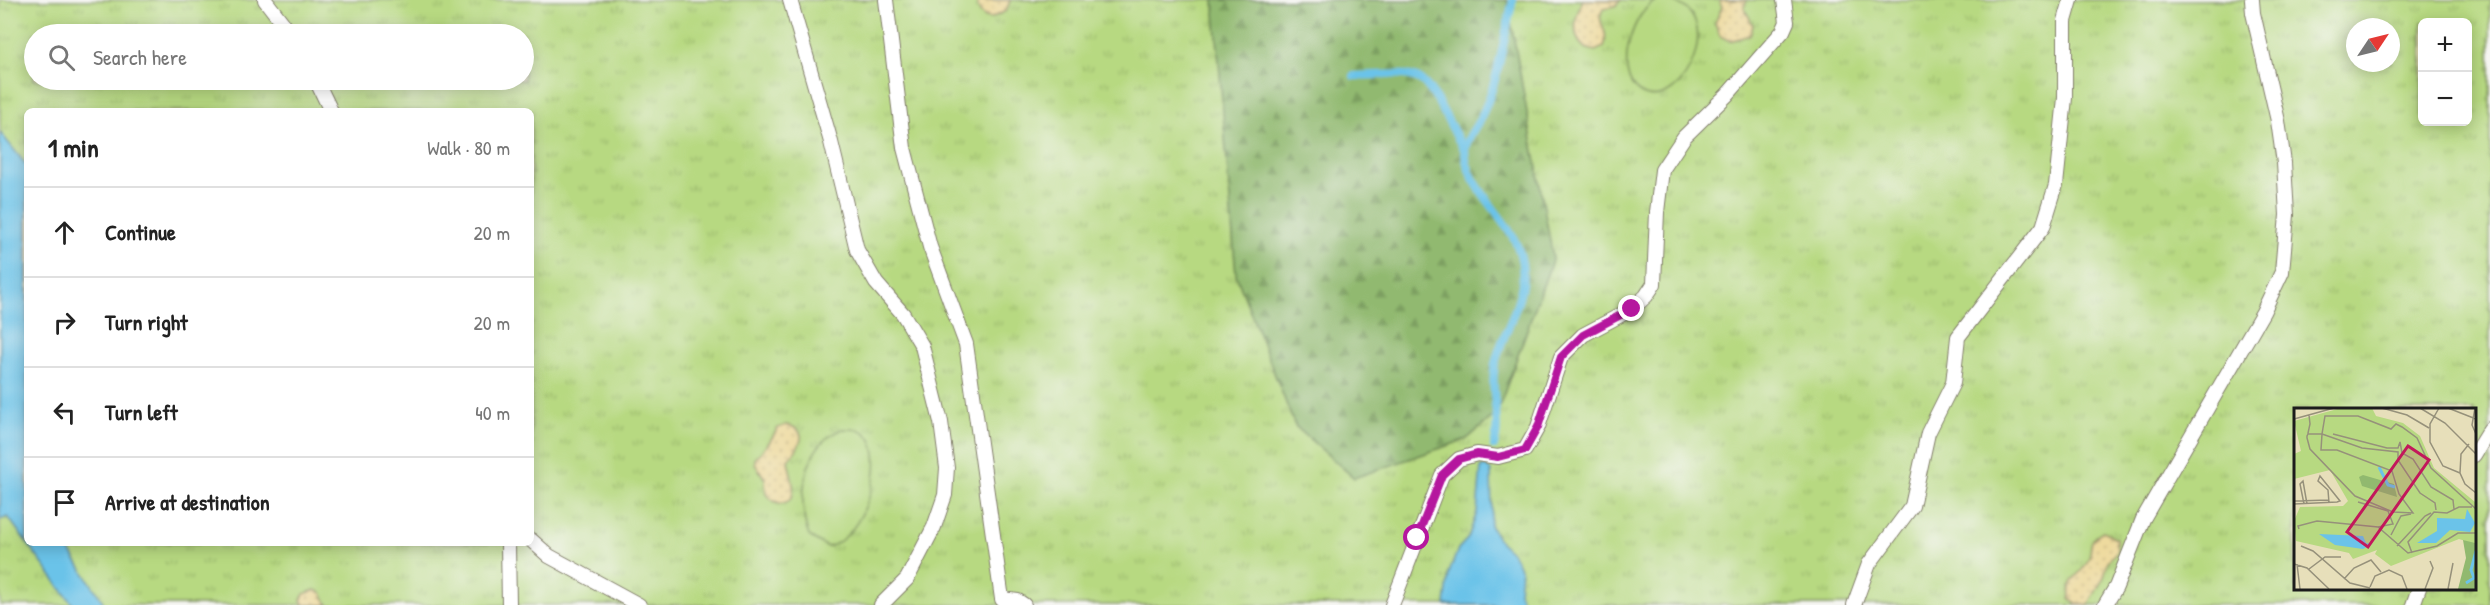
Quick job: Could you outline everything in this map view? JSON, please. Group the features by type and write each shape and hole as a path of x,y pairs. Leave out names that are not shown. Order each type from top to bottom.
{"lane":[{"path":"265,0 283,24"},
{"path":"790,0 831,142 856,250 876,283 903,314 922,346 941,422 946,468 945,495 934,527 908,579 881,605"},
{"path":"886,0 904,148 930,247 966,344 1002,598 1018,601 1024,605"},
{"path":"1392,605 1442,475 1459,459 1477,454 1498,457 1525,450 1538,427 1561,357 1583,335 1632,309 1646,296 1654,284 1657,212 1662,170 1684,136 1727,95 1783,31 1787,22 1784,0"},
{"path":"1854,605 1869,564 1912,507 1928,433 1953,383 1958,337 2043,227 2056,185 2065,98 2065,21 2071,0"},
{"path":"2105,605 2123,571 2143,519 2264,312 2282,273 2287,215 2284,163 2278,122 2252,0"},
{"path":"320,90 329,108"},
{"path":"2475,453 2490,429"},
{"path":"534,543 549,556 639,605"},
{"path":"508,546 509,605"},
{"path":"2413,605 2418,590"}],"green space":[{"path":"0,0 2490,0 2490,605 0,605"},
{"path":"1214,0 1507,0 1553,258 1497,413 1467,439 1354,478 1295,426 1236,275"},
{"path":"1658,0 1681,5 1694,18 1698,37 1694,57 1685,76 1672,90 1656,96 1639,92 1631,84 1627,72 1627,58 1629,43 1640,16"},
{"path":"843,429 866,433 873,445 876,460 874,478 862,514 852,530 840,541 827,547 809,536 805,522 803,490 811,459 819,446 830,436"}],"sand":[{"path":"978,0 1010,1 1006,11 992,18 985,17 981,13"},
{"path":"1583,0 1621,0 1615,6 1604,8 1601,13 1600,18 1606,40 1604,47 1595,51 1585,48 1577,38 1576,19"},
{"path":"1719,0 1747,0 1744,7 1753,25 1750,35 1730,41 1720,36 1715,23 1722,7"},
{"path":"786,425 799,431 801,440 788,460 793,485 792,497 789,501 780,503 773,501 766,494 765,479 755,464 755,459 778,428"},
{"path":"2103,531 2116,538 2117,551 2108,561 2104,577 2090,602 2086,605 2077,605 2070,598 2070,586 2089,559 2092,542"},
{"path":"315,590 322,593 328,605 303,605 301,600 304,594"}],"water":[{"path":"0,132 24,162 24,539 8,517 0,520"},
{"path":"1486,466 1491,471 1490,525 1500,542 1513,554 1521,570 1519,592 1524,605 1445,605 1449,573 1458,549 1468,538 1477,512 1481,467"},
{"path":"29,546 67,546 105,605 73,605"}],"waterway":[{"path":"1494,446 1497,426 1493,385 1495,364 1520,295 1522,266 1514,239 1472,176 1467,164 1465,147 1492,90 1513,0"},
{"path":"1354,76 1405,75 1419,79 1437,100 1464,149"}],"route":[{"path":"1417,538 1442,475 1459,459 1477,454 1498,457 1525,450 1538,427 1561,357 1583,335 1632,309"}]}
